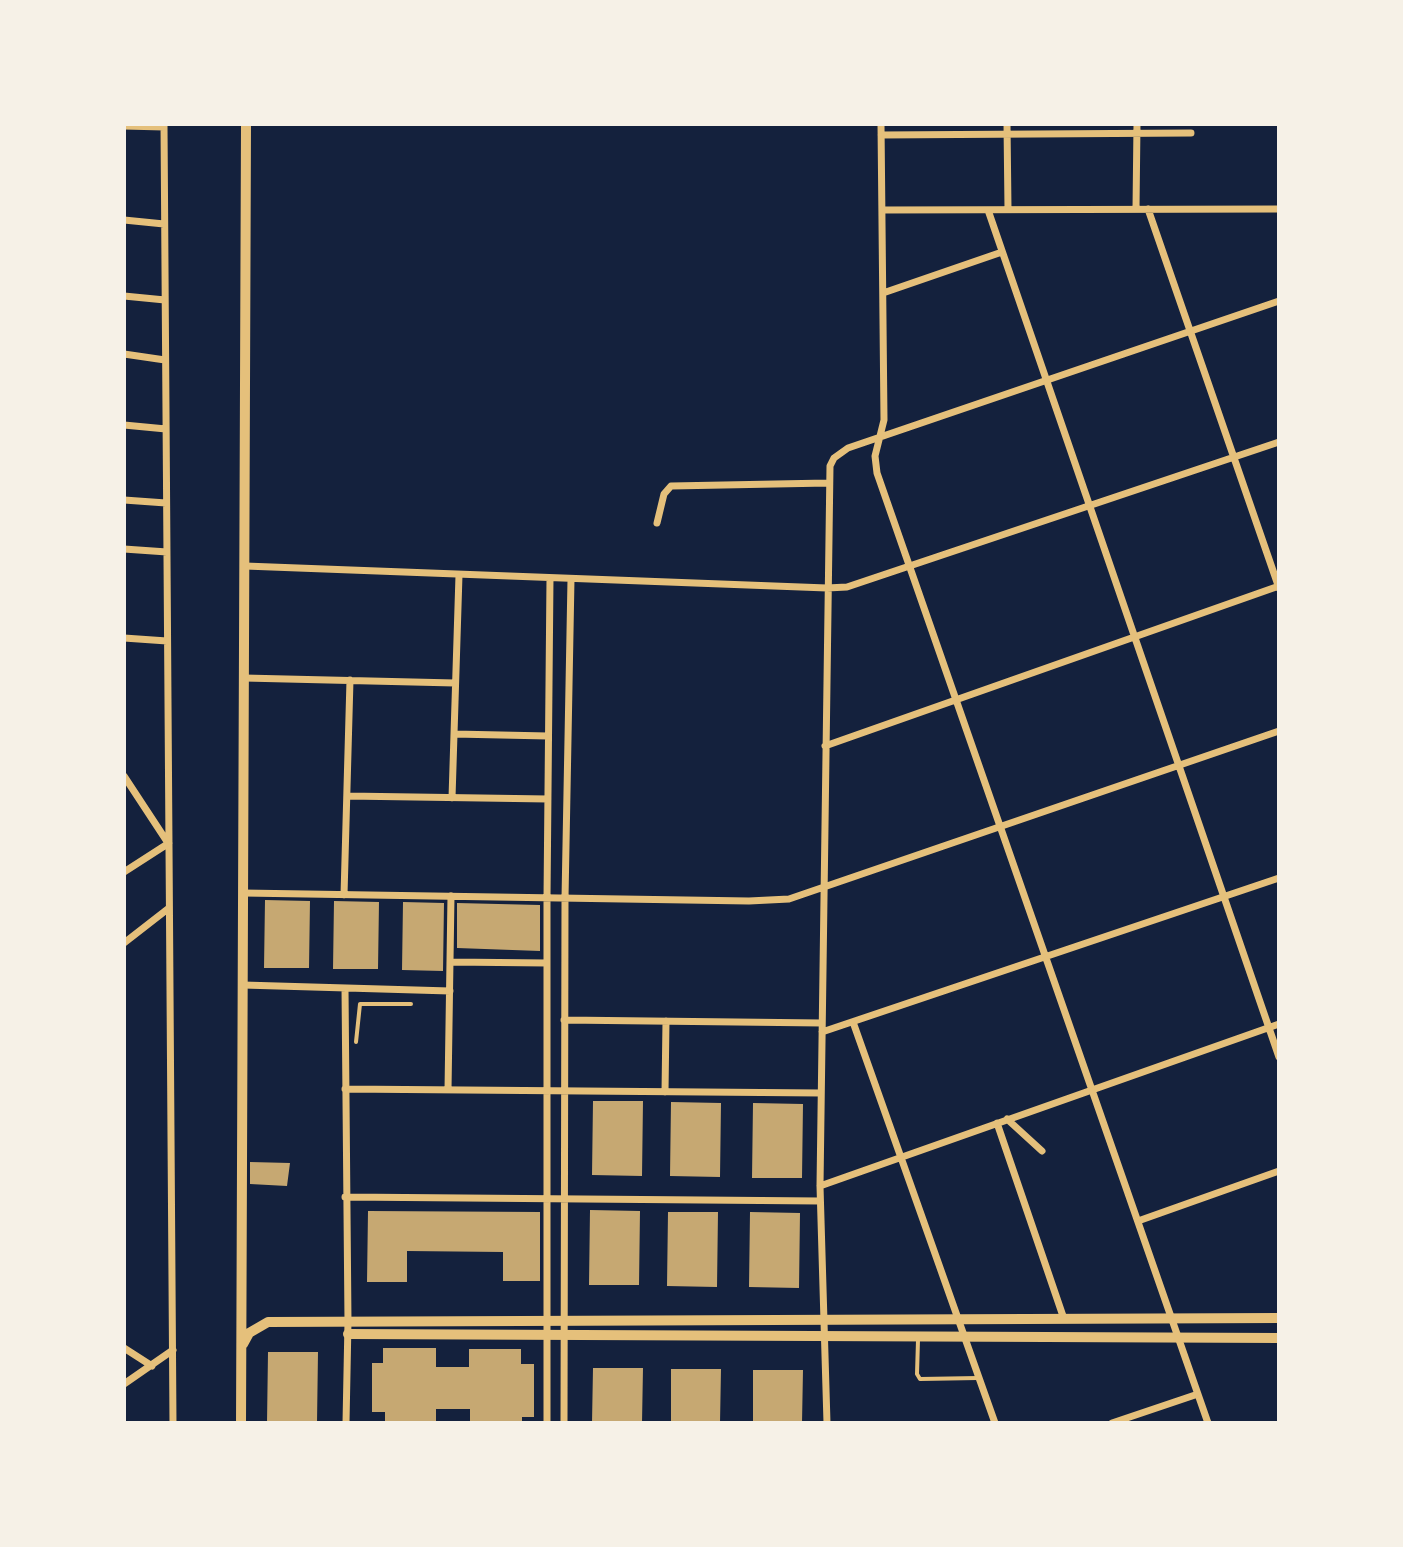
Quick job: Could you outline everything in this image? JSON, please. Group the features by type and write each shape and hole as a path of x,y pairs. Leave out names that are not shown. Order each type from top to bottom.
{"main road":[{"path":"241,1423 246,124"},
{"path":"241,1353 249,1333 268,1322 1279,1318"},
{"path":"348,1334 1279,1338"}],"street":[{"path":"881,124 884,420 875,456 877,473 1208,1423"},
{"path":"1007,124 1008,209"},
{"path":"1136,209 1137,124"},
{"path":"124,126 164,126 173,1423"},
{"path":"881,135 1191,133"},
{"path":"825,746 1279,587 1148,209"},
{"path":"882,210 1279,209"},
{"path":"988,210 1279,1057"},
{"path":"124,220 164,224"},
{"path":"883,293 1002,252"},
{"path":"124,296 165,300"},
{"path":"827,1423 820,1186 830,466 840,452 1279,301"},
{"path":"124,354 165,360"},
{"path":"124,425 166,429"},
{"path":"245,566 847,587 1279,442"},
{"path":"657,523 664,494 671,486 828,483"},
{"path":"124,500 166,503"},
{"path":"124,549 167,552"},
{"path":"452,798 459,575"},
{"path":"547,1423 550,578"},
{"path":"564,1423 565,898 571,579"},
{"path":"124,638 167,641"},
{"path":"244,678 455,683"},
{"path":"344,895 350,680"},
{"path":"243,893 773,901 798,898 1279,731"},
{"path":"454,734 548,736"},
{"path":"124,776 168,843"},
{"path":"347,796 548,799"},
{"path":"124,872 168,843"},
{"path":"564,1020 822,1027 853,1022 1279,878"},
{"path":"448,1090 451,896"},
{"path":"124,943 170,908"},
{"path":"450,962 547,963"},
{"path":"243,985 450,991"},
{"path":"345,988 346,1423"},
{"path":"665,1092 666,1021"},
{"path":"853,1022 995,1423"},
{"path":"820,1186 1279,1024"},
{"path":"345,1089 821,1093"},
{"path":"1007,1119 1042,1151"},
{"path":"997,1123 1064,1319"},
{"path":"1138,1221 1279,1171"},
{"path":"345,1197 820,1201"},
{"path":"124,1348 152,1366"},
{"path":"124,1384 173,1350"},
{"path":"1112,1423 1198,1394"}],"lane":[{"path":"400,990 400,1003"},
{"path":"356,1042 360,1004 411,1004"},
{"path":"918,1337 917,1374 920,1379 979,1378"}],"building":[{"path":"265,900 310,901 309,968 264,968"},
{"path":"334,901 379,902 378,969 333,969"},
{"path":"403,902 444,903 443,971 402,970"},
{"path":"457,903 540,905 540,951 457,948"},
{"path":"593,1101 643,1101 642,1176 592,1175"},
{"path":"671,1102 721,1103 720,1177 670,1176"},
{"path":"753,1103 803,1104 802,1178 752,1178"},
{"path":"250,1162 290,1163 287,1186 250,1184"},
{"path":"590,1210 640,1211 639,1285 589,1285"},
{"path":"368,1211 540,1212 540,1281 503,1281 503,1252 407,1251 407,1282 367,1282"},
{"path":"668,1212 718,1212 717,1287 667,1286"},
{"path":"750,1212 800,1213 799,1288 749,1287"},
{"path":"383,1348 436,1348 436,1367 469,1367 469,1349 521,1349 521,1364 534,1364 534,1417 522,1417 522,1423 470,1423 470,1409 436,1409 436,1423 385,1423 385,1412 372,1412 372,1363 383,1363"},
{"path":"268,1352 318,1352 317,1423 267,1423"},
{"path":"593,1368 643,1368 642,1423 592,1423"},
{"path":"671,1369 721,1369 720,1423 671,1423"},
{"path":"753,1370 803,1370 802,1423 753,1423"}]}
